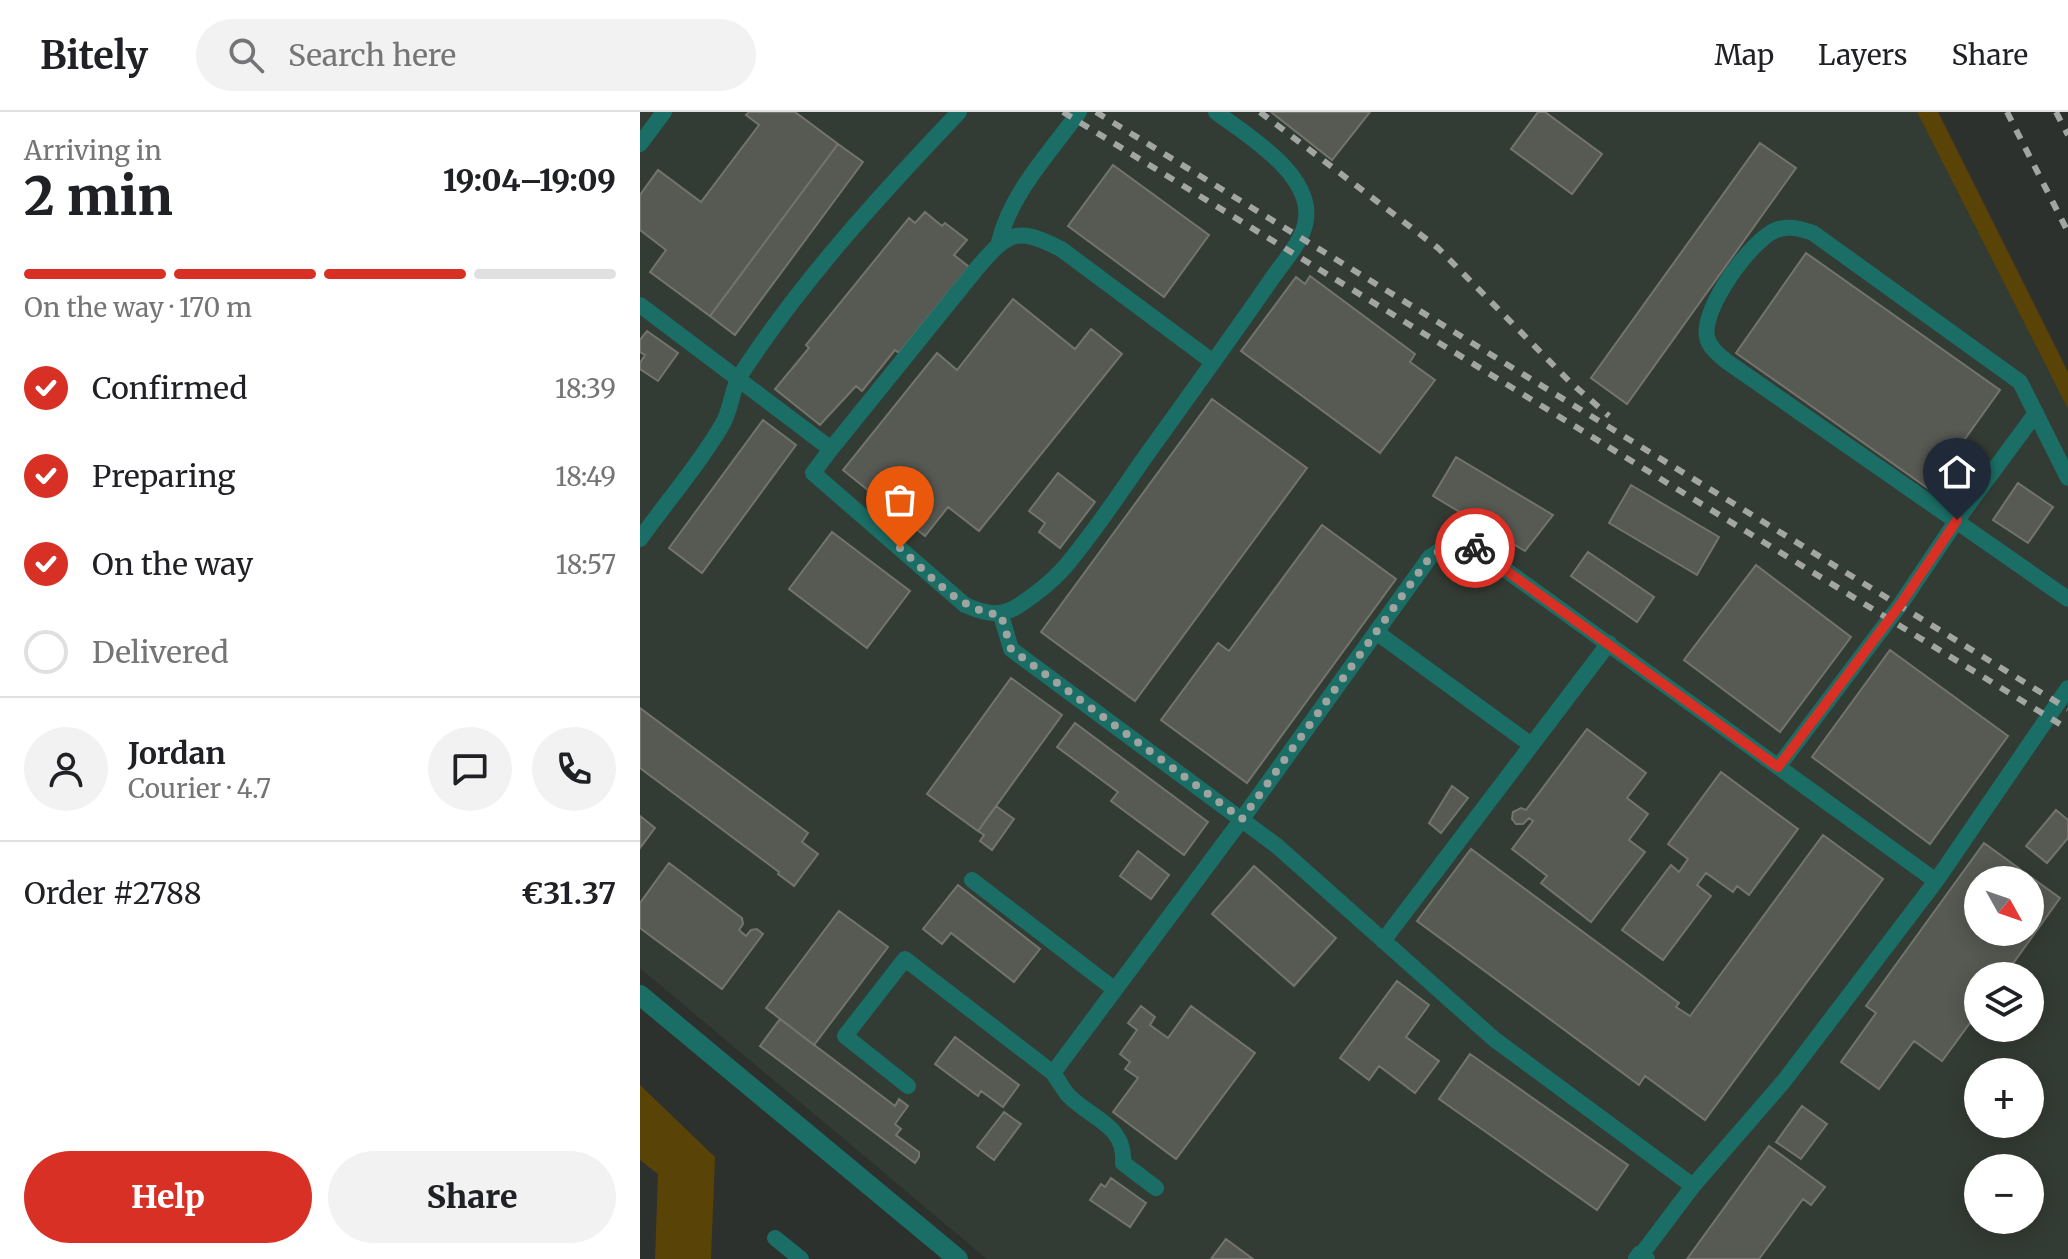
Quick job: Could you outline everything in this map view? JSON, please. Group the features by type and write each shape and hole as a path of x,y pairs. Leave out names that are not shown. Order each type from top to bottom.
{"street":[{"path":"640,995 958,1259"}],"lane":[{"path":"640,144 664,112"},
{"path":"640,539 724,422 738,378 823,264 959,112"},
{"path":"999,242 1004,222 1017,195 1079,112"},
{"path":"1213,362 1061,249 1026,234 1016,233 999,242 813,473 965,605 984,613 1001,615 1019,606 1063,569 1213,362 1290,252 1306,220 1301,191 1287,169 1216,112"},
{"path":"2068,478 2020,382 1813,233 1786,227 1760,240 1707,317 1707,337 1713,350 2068,599"},
{"path":"640,305 831,449"},
{"path":"1778,767 1900,605 1957,520 2036,413"},
{"path":"1053,1073 1242,819 1430,557 1442,548 1455,544 1468,545 1609,643 1936,881"},
{"path":"1001,615 1011,649 1277,846 1494,1039 1693,1186"},
{"path":"1376,632 1530,744"},
{"path":"1383,941 1609,643"},
{"path":"1642,1258 1693,1186 1784,1081 1936,881 2068,688"},
{"path":"972,880 1114,989"},
{"path":"908,1086 845,1036 905,959 1053,1073 1069,1096 1113,1130 1122,1142 1123,1163 1156,1188"},
{"path":"775,1238 801,1259"}],"shaded area":[{"path":"640,112 1917,112 2068,409 2068,1259 987,1259 640,968"},
{"path":"1917,112 1938,112 2068,372 2068,409"},
{"path":"640,1085 715,1157 711,1259 655,1259 658,1174 640,1160"}],"building":[{"path":"749,112 795,112 838,144 710,316 650,272 666,250 640,230 640,195 658,170 701,202 759,125 746,115"},
{"path":"1271,112 1370,112 1332,160"},
{"path":"1538,112 1545,112 1602,154 1572,194 1511,149"},
{"path":"1760,143 1796,168 1627,404 1591,378"},
{"path":"838,144 863,162 735,335 710,316"},
{"path":"1113,165 1209,235 1164,297 1068,226"},
{"path":"925,212 967,240 954,255 969,267 899,353 895,350 862,391 856,386 820,425 775,389 809,348 806,345 909,218 915,223"},
{"path":"1806,253 2000,390 1929,489 1736,353"},
{"path":"1310,276 1415,354 1410,362 1435,380 1380,453 1241,351 1296,277 1305,284"},
{"path":"1013,299 1075,349 1091,329 1122,354 979,531 948,507 925,536 843,470 937,353 957,370"},
{"path":"647,331 678,353 658,381 640,369 645,355 640,352 640,340"},
{"path":"1212,399 1307,468 1135,701 1041,632"},
{"path":"763,420 796,445 702,573 669,548"},
{"path":"1456,457 1553,515 1525,551 1433,496"},
{"path":"1058,473 1095,502 1060,548 1039,532 1045,523 1029,511"},
{"path":"2018,483 2053,507 2028,543 1993,520"},
{"path":"1631,485 1719,537 1697,575 1609,523"},
{"path":"1322,525 1396,579 1247,783 1161,720 1218,643 1229,651"},
{"path":"832,532 910,591 867,648 789,589"},
{"path":"1588,552 1654,597 1637,622 1571,576"},
{"path":"1756,565 1851,637 1780,732 1684,660"},
{"path":"1890,650 2008,736 1930,844 1812,757"},
{"path":"1011,678 1062,715 978,831 927,794"},
{"path":"640,708 808,833 802,842 818,854 794,886 640,768"},
{"path":"1075,723 1208,822 1184,855 1111,801 1118,792 1057,747"},
{"path":"1587,729 1646,773 1627,798 1648,814 1629,840 1645,852 1591,922 1541,883 1547,876 1512,849 1533,821 1529,818 1523,824 1516,824 1512,819 1513,812 1521,808 1526,810"},
{"path":"1721,772 1798,829 1749,895 1737,886 1733,892 1706,873 1697,885 1711,896 1663,960 1622,930 1671,865 1679,872 1688,859 1668,844"},
{"path":"1452,786 1468,798 1441,833 1429,823"},
{"path":"996,806 1014,819 992,850 980,841 984,835 978,831"},
{"path":"2056,810 2068,820 2068,838 2047,863 2026,846"},
{"path":"640,816 655,828 640,848"},
{"path":"1823,835 1883,879 1705,1120 1645,1076 1639,1085 1417,921 1471,849 1679,1003 1676,1007 1690,1016"},
{"path":"1984,843 2016,866 1967,866"},
{"path":"1138,851 1169,875 1151,899 1120,876"},
{"path":"669,863 742,918 743,924 739,930 746,936 757,929 763,934 722,989 640,928 640,903"},
{"path":"1254,866 1336,938 1294,986 1212,914"},
{"path":"1964,871 1964,946 2026,946 2014,962 1964,962 1964,1031 1942,1061 1914,1041 1879,1089 1841,1062 1876,1013 1866,1006"},
{"path":"958,885 1040,949 1014,982 951,933 942,944 923,929"},
{"path":"2044,886 2060,898 2044,920"},
{"path":"839,911 888,947 814,1045 766,1008"},
{"path":"1397,981 1429,1005 1406,1037 1439,1061 1415,1093 1379,1066 1369,1080 1340,1058"},
{"path":"1141,1006 1155,1017 1150,1025 1168,1038 1191,1006 1255,1053 1176,1159 1113,1112 1138,1078 1125,1069 1130,1062 1120,1054 1137,1030 1128,1023"},
{"path":"780,1019 895,1106 899,1099 908,1106 895,1124 901,1129 896,1135 919,1152 915,1163 760,1046"},
{"path":"955,1037 1019,1085 1003,1107 981,1091 978,1096 935,1064"},
{"path":"1470,1054 1628,1165 1597,1210 1439,1099"},
{"path":"1802,1106 1827,1124 1801,1159 1776,1142"},
{"path":"1004,1112 1021,1124 994,1160 977,1147"},
{"path":"1769,1146 1825,1187 1811,1205 1803,1199 1759,1259 1687,1259"},
{"path":"1111,1178 1146,1203 1130,1227 1090,1200 1101,1184 1105,1187"},
{"path":"1226,1239 1253,1259 1211,1259"}],"railway":[{"path":"1063,112 2068,729"},
{"path":"1096,112 2068,709"},
{"path":"1260,112 1438,248 1570,382 1609,416"},
{"path":"2007,112 2068,232"},
{"path":"2056,112 2068,135"}],"way so far":[{"path":"900,548 965,605 984,613 1001,615 1011,649 1242,819 1430,557 1442,548 1455,544 1475,548"}],"route":[{"path":"1475,548 1778,767 1900,605 1957,520"}]}
